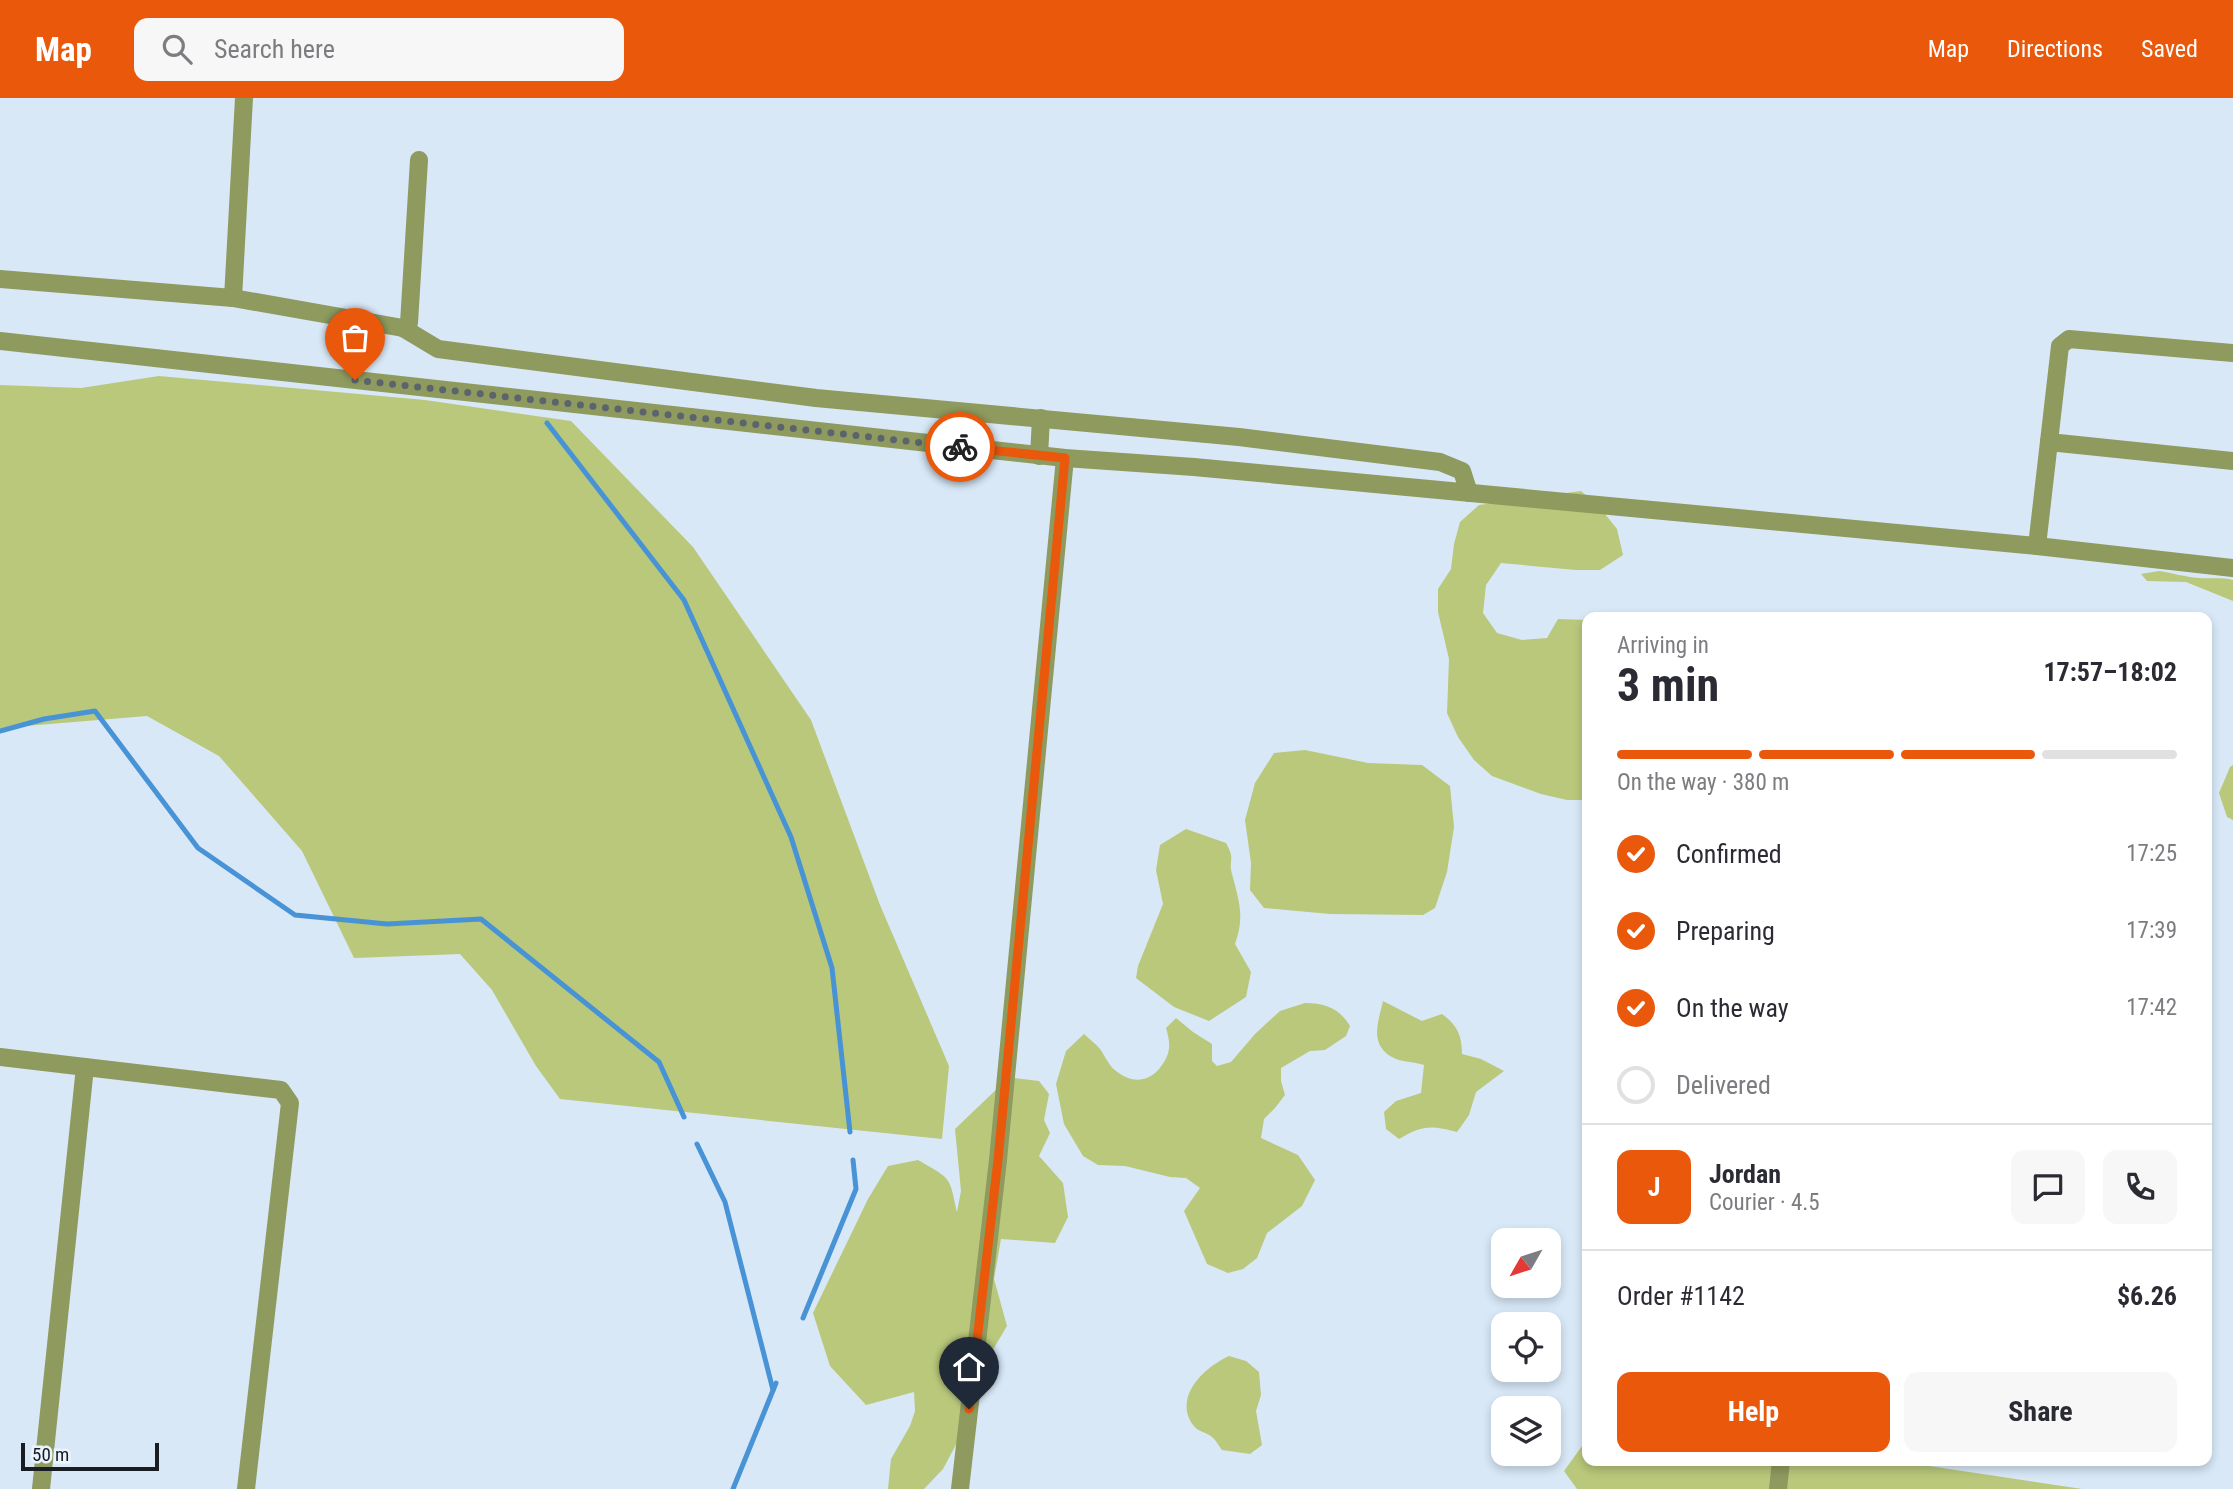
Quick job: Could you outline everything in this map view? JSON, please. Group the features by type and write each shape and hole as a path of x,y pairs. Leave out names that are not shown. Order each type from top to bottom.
{"street":[{"path":"233,298 244,98"},
{"path":"403,328 409,323 419,160"},
{"path":"0,278 233,298 403,328 438,349 816,398 1239,438 1440,462 1462,471 1469,493"},
{"path":"2037,545 2060,346 2069,339 2233,353"},
{"path":"0,341 1039,456 1194,467 2037,545 2233,568"},
{"path":"1039,456 1041,418"},
{"path":"2049,442 2233,461"},
{"path":"960,1489 998,1160 1065,458"},
{"path":"0,1057 281,1090 290,1103 247,1489"},
{"path":"41,1489 85,1067"},
{"path":"1778,1489 1780,1466"}],"green space":[{"path":"159,376 425,400 571,421 693,547 811,720 880,905 949,1066 942,1139 560,1099 536,1066 492,990 460,954 354,958 302,851 219,756 147,716 13,727 0,733 0,385 81,388"},
{"path":"1581,491 1601,509 1617,529 1623,555 1600,570 1501,563 1486,585 1483,613 1497,633 1522,640 1547,638 1558,619 1582,620 1582,800 1567,800 1541,794 1492,776 1474,760 1458,737 1447,713 1449,659 1438,612 1438,589 1451,569 1460,522 1479,505"},
{"path":"2159,571 2233,580 2233,601 2186,582 2147,581 2141,574"},
{"path":"1305,750 1368,763 1422,765 1450,786 1454,827 1447,872 1435,908 1423,915 1330,914 1264,908 1250,890 1251,863 1245,820 1255,783 1274,753"},
{"path":"2233,765 2233,820 2227,817 2219,793"},
{"path":"1186,829 1226,843 1229,849 1240,909 1240,925 1235,944 1251,972 1246,997 1209,1021 1174,1007 1136,978 1138,966 1163,904 1156,870 1160,845"},
{"path":"1383,1001 1422,1021 1442,1014 1458,1031 1462,1054 1481,1059 1504,1071 1476,1092 1469,1115 1457,1132 1427,1128 1399,1139 1386,1129 1384,1112 1396,1101 1421,1093 1424,1065 1396,1059 1381,1048 1377,1034"},
{"path":"1305,1003 1331,1008 1350,1026 1346,1036 1325,1050 1310,1051 1281,1068 1285,1095 1264,1119 1261,1138 1298,1155 1315,1180 1302,1206 1267,1233 1257,1258 1243,1269 1228,1273 1207,1264 1184,1211 1200,1188 1186,1178 1170,1177 1125,1166 1098,1165 1083,1156 1064,1124 1056,1084 1066,1051 1084,1034 1100,1049 1116,1071 1127,1078 1139,1080 1154,1074 1166,1059 1169,1039 1166,1028 1176,1018 1212,1044 1212,1061 1217,1066 1231,1062 1280,1011"},
{"path":"1015,1078 1039,1081 1049,1094 1044,1120 1050,1133 1039,1156 1063,1183 1068,1217 1055,1243 1001,1239 994,1279 1007,1326 982,1368 977,1405 943,1469 924,1489 888,1489 891,1459 910,1426 915,1411 914,1392 866,1405 830,1366 813,1313 868,1199 888,1166 918,1160 943,1175 950,1185 957,1212 961,1191 955,1129 1001,1085"},
{"path":"1229,1356 1246,1361 1259,1372 1261,1395 1256,1411 1262,1445 1250,1454 1222,1450 1212,1437 1193,1425 1188,1414 1189,1393 1195,1384 1210,1367"},
{"path":"1582,1446 1582,1466 1929,1466 2082,1489 1577,1489 1564,1471"}],"waterway":[{"path":"547,423 684,600 791,837 832,968 850,1132"},
{"path":"0,731 44,719 95,711 198,848 295,915 387,924 481,919 659,1062 684,1117"},
{"path":"697,1144 725,1202 773,1390"},
{"path":"803,1318 856,1189 853,1160"},
{"path":"733,1489 776,1383"}],"way so far":[{"path":"355,380 960,447"}],"route":[{"path":"960,447 1065,458 998,1160 969,1409"}]}
